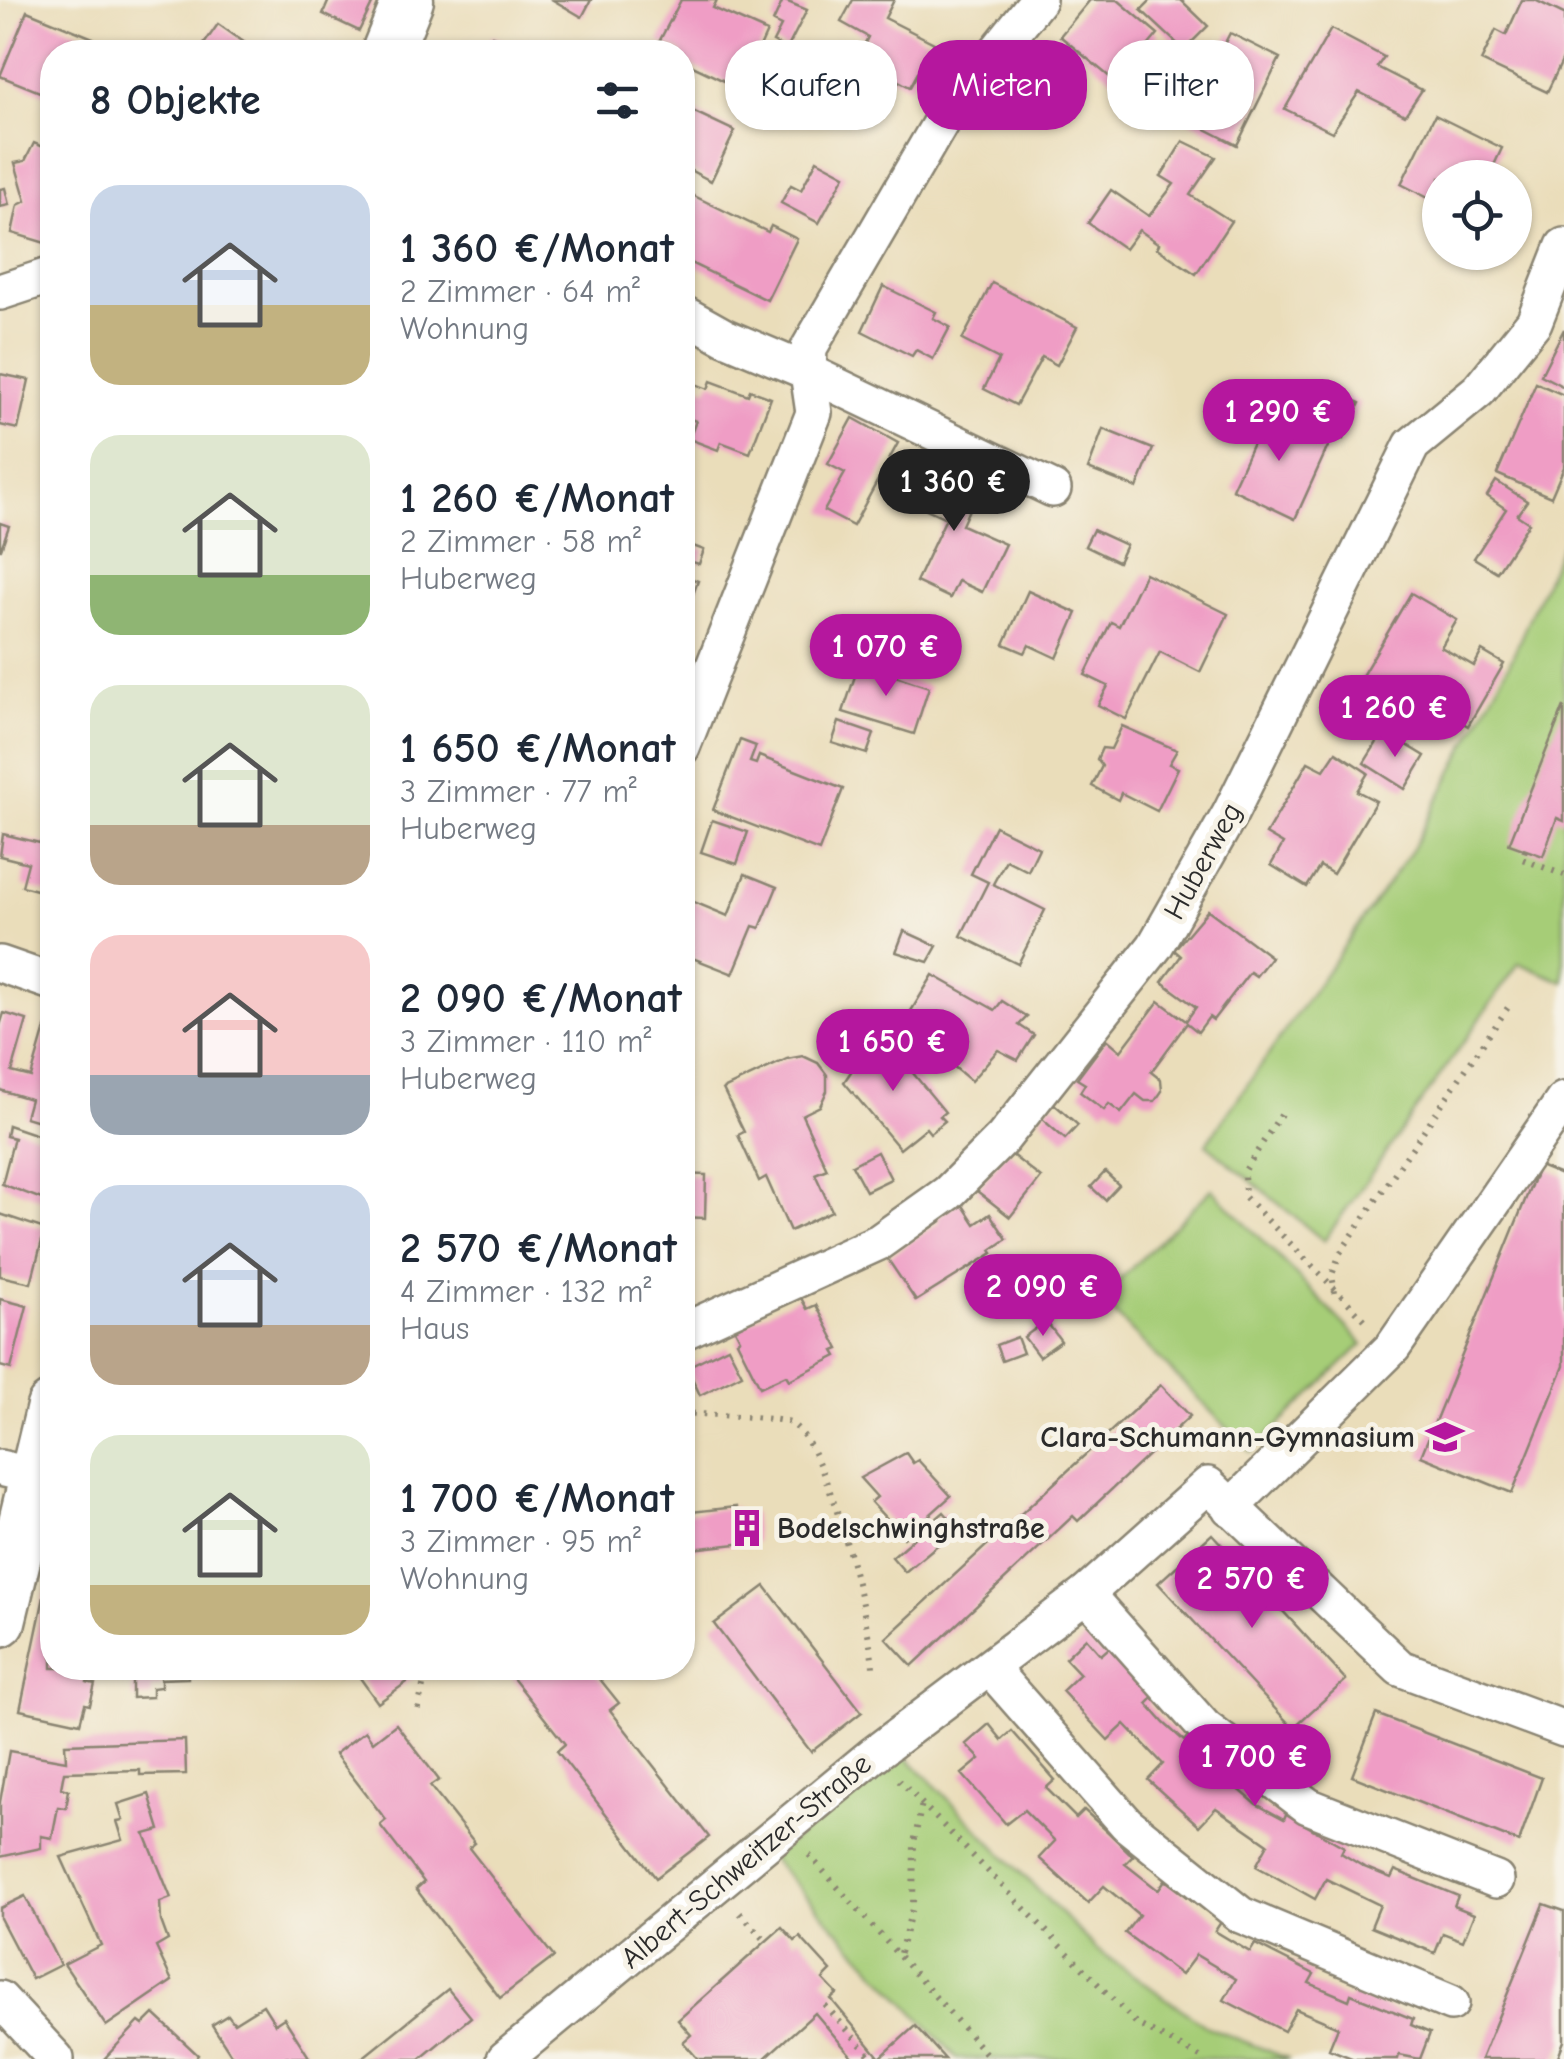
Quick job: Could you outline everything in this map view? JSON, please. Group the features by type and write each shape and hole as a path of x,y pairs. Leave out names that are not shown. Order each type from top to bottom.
{"street":[{"path":"392,40 408,0"},
{"path":"695,714 814,412 809,348 942,120 1038,0"},
{"name":"Huberweg","path":"695,1326 878,1242 948,1193 1003,1138 1155,946 1230,814 1412,445 1480,390 1534,322 1564,246"},
{"path":"0,292 40,278"},
{"path":"695,321 1053,488"},
{"path":"0,964 40,978"},
{"path":"1564,1100 1393,1346 1230,1508 1400,1668 1564,1728"},
{"path":"0,1621 18,1472 40,1431"},
{"name":"Albert-Schweitzer-Straße","path":"505,2059 873,1755 1086,1594 1208,1485 1230,1508"},
{"path":"1086,1594 1205,1728 1308,1806 1496,1880"},
{"path":"990,1668 1127,1824 1241,1916 1450,2004"},
{"path":"0,1999 56,2059"}],"path":[{"path":"1525,850 1522,859 1564,875"},
{"path":"1334,1292 1332,1275 1340,1253 1511,1004"},
{"path":"1281,1114 1244,1172 1245,1197 1334,1292 1393,1346"},
{"path":"695,1414 788,1422 802,1431 822,1468 848,1552 870,1634 873,1667"},
{"path":"418,1709 425,1680"},
{"path":"873,1755 1137,2024 1204,2059"},
{"path":"900,1954 913,1905 914,1843 922,1803"},
{"path":"785,1830 992,2059"},
{"path":"825,2005 873,2059"}],"green space":[{"path":"1564,539 1564,982 1519,963 1324,1241 1206,1144 1412,849 1510,662"},
{"path":"1212,1189 1363,1344 1251,1452 1100,1299"},
{"path":"900,1750 1096,1949 1207,2027 1289,2059 958,2059 771,1858"}],"building":[{"path":"329,0 374,0 359,31 323,14"},
{"path":"553,0 591,0 582,17"},
{"path":"681,0 717,0 713,8 767,32 763,40 725,40 725,81 695,67 695,40 660,40"},
{"path":"783,0 807,10 792,40 774,40 781,26 773,22"},
{"path":"853,0 894,0 885,18 928,40 917,40 917,74 910,87 897,80 897,40 866,40 868,37 841,22"},
{"path":"1090,0 1118,0 1158,34 1153,40 1107,40 1107,75 1087,58 1087,40 1065,40 1060,36"},
{"path":"1151,0 1181,0 1208,26 1194,40 1173,40 1141,10"},
{"path":"1522,0 1535,0 1564,14 1564,57 1547,92 1481,61 1496,30 1506,35"},
{"path":"27,11 93,38 40,40 40,92 0,76"},
{"path":"218,24 241,40 207,40"},
{"path":"1331,29 1384,57 1377,67 1422,90 1405,115 1359,92 1332,132 1285,109"},
{"path":"1254,45 1280,58 1254,111"},
{"path":"695,112 725,126 725,130 735,131 711,181 695,173"},
{"path":"1435,115 1502,148 1496,160 1422,160 1422,195 1401,184"},
{"path":"1208,130 1244,130 1237,145"},
{"path":"1183,141 1216,157 1190,195 1231,221 1196,274 1157,248 1159,244 1139,230 1125,249 1088,223 1111,190 1149,216 1174,184 1161,176"},
{"path":"34,143 40,146 40,241 12,233 18,205 26,201 15,163 25,161"},
{"path":"817,160 845,175 819,223 781,203 791,185 801,190"},
{"path":"5,188 9,205 0,207 0,189"},
{"path":"695,196 768,232 771,226 797,239 767,300 695,265"},
{"path":"992,283 1077,327 1057,365 1042,357 1016,405 984,389 999,359 962,340"},
{"path":"883,286 936,312 933,318 950,327 933,359 916,350 912,356 862,331"},
{"path":"1564,329 1564,387 1541,375"},
{"path":"0,374 29,380 18,429 0,425"},
{"path":"711,381 748,395 750,390 771,398 750,453 721,442 718,450 695,441 695,384 708,389"},
{"path":"1317,383 1360,403 1343,439 1300,418"},
{"path":"1536,383 1564,395 1564,467 1551,497 1497,474"},
{"path":"1253,409 1329,444 1295,519 1232,489 1254,441 1241,435"},
{"path":"853,418 898,443 853,526 824,511 845,473 828,464"},
{"path":"1103,429 1153,449 1137,488 1088,469"},
{"path":"927,461 980,485 962,525 1005,544 982,592 958,581 950,598 916,582 946,518 909,501"},
{"path":"1496,481 1527,501 1517,515 1529,523 1497,572 1474,558 1506,509 1487,496"},
{"path":"0,523 9,526 1,549 0,549"},
{"path":"1093,530 1126,545 1118,562 1085,546"},
{"path":"695,547 704,550 699,564 695,563"},
{"path":"1145,573 1228,614 1200,672 1160,652 1126,719 1098,705 1108,686 1085,675 1111,622 1119,626"},
{"path":"1028,591 1077,613 1057,658 1029,645 1025,653 1004,644"},
{"path":"1411,593 1457,620 1441,647 1474,666 1482,651 1504,664 1468,726 1412,692 1395,722 1350,696"},
{"path":"859,664 929,687 914,734 843,712"},
{"path":"1564,706 1564,821 1557,818 1543,856 1509,844"},
{"path":"839,722 874,734 867,754 832,743"},
{"path":"1122,726 1177,750 1169,764 1178,768 1157,811 1121,793 1118,800 1092,786 1102,766 1097,759 1102,748 1111,749"},
{"path":"1384,731 1425,756 1405,789 1364,763"},
{"path":"740,740 756,746 750,762 756,764 759,756 843,789 819,851 713,810"},
{"path":"1336,752 1368,773 1357,791 1376,801 1333,874 1320,866 1307,887 1271,865 1283,844 1266,834 1308,762 1324,770"},
{"path":"712,820 748,832 737,864 701,852"},
{"path":"995,826 1039,848 1028,871 1006,860 993,884 1045,910 1018,964 961,936 988,882 971,874"},
{"path":"3,834 40,843 40,891 22,886 28,863 0,856"},
{"path":"745,874 777,887 760,928 753,926 733,974 695,959 695,902 728,916"},
{"path":"1208,910 1271,957 1256,976 1250,972 1213,1020 1209,1017 1198,1032 1187,1023 1151,1072 1161,1080 1162,1091 1155,1101 1145,1101 1136,1094 1121,1113 1109,1104 1104,1110 1080,1092 1085,1084 1077,1079 1107,1039 1121,1051 1159,1001 1186,1021 1196,1007 1162,982 1181,956 1174,950"},
{"path":"904,931 937,946 928,962 896,952"},
{"path":"933,975 995,1010 1002,1001 1027,1017 1019,1025 1034,1035 1018,1060 998,1050 971,1081 903,1024"},
{"path":"4,1013 27,1020 12,1072 31,1077 40,1046 40,1121 25,1117 30,1099 0,1090 0,1026"},
{"path":"876,1035 945,1112 940,1116 945,1121 930,1133 926,1128 900,1149 844,1082"},
{"path":"803,1056 818,1063 827,1075 827,1091 820,1106 802,1115 827,1169 815,1174 832,1211 790,1231 766,1177 759,1181 738,1135 744,1132 723,1089 787,1059"},
{"path":"1053,1103 1078,1125 1065,1139 1041,1118"},
{"path":"8,1125 40,1136 40,1198 2,1184 14,1138 6,1136"},
{"path":"1007,1151 1041,1178 1010,1217 977,1191"},
{"path":"877,1152 891,1179 866,1191 852,1165"},
{"path":"1539,1166 1564,1176 1564,1366 1512,1493 1421,1456"},
{"path":"1105,1172 1119,1185 1105,1200 1091,1187"},
{"path":"695,1175 706,1175 705,1218 695,1218"},
{"path":"960,1201 975,1224 990,1214 1007,1239 991,1250 993,1253 916,1301 887,1258 940,1222 937,1217"},
{"path":"0,1214 40,1227 40,1248 31,1283 0,1276"},
{"path":"800,1296 807,1309 816,1305 839,1349 834,1351 837,1356 789,1380 786,1375 760,1387 735,1329"},
{"path":"0,1299 27,1306 11,1369 0,1366"},
{"path":"1046,1321 1061,1341 1039,1357 1024,1337"},
{"path":"1017,1337 1023,1353 1002,1361 996,1345"},
{"path":"728,1347 742,1374 700,1395 695,1384 695,1363"},
{"path":"1161,1385 1190,1416 1078,1521 1073,1516 912,1666 886,1638"},
{"path":"906,1453 913,1463 918,1460 951,1496 904,1538 871,1502 877,1497 860,1478"},
{"path":"736,1507 737,1514 753,1513 756,1542 695,1549 695,1512"},
{"path":"944,1512 958,1528 905,1572 892,1557"},
{"path":"1212,1534 1346,1680 1293,1728 1158,1583"},
{"path":"765,1586 862,1712 811,1752 714,1624"},
{"path":"40,1616 40,1680 87,1680 95,1684 80,1723 20,1710"},
{"path":"1086,1638 1101,1655 1109,1648 1154,1697 1147,1704 1164,1723 1184,1741 1188,1736 1239,1781 1235,1786 1256,1804 1284,1819 1286,1814 1344,1847 1341,1853 1364,1867 1391,1878 1395,1870 1458,1896 1454,1906 1474,1914 1463,1941 1443,1933 1435,1953 1371,1927 1380,1905 1326,1879 1315,1899 1256,1866 1268,1844 1216,1808 1199,1826 1148,1780 1163,1764 1125,1724 1108,1740 1062,1691 1080,1674 1065,1658"},
{"path":"132,1680 161,1680 161,1687 152,1688 152,1697 132,1698"},
{"path":"362,1680 410,1680 378,1703"},
{"path":"514,1680 601,1680 619,1703 610,1710 709,1837 656,1878 557,1751 565,1744"},
{"path":"1376,1714 1542,1778 1519,1842 1352,1776"},
{"path":"396,1724 439,1780 430,1786 475,1843 469,1848 554,1957 500,1998 416,1889 424,1882 380,1825 386,1820 335,1754 365,1731 373,1742"},
{"path":"989,1724 1002,1740 1012,1731 1055,1780 1046,1788 1076,1818 1084,1810 1133,1856 1125,1864 1158,1890 1165,1880 1221,1922 1215,1931 1250,1952 1255,1944 1314,1974 1309,1983 1349,2000 1351,1994 1413,2019 1411,2025 1430,2033 1420,2059 1399,2055 1398,2059 1354,2059 1329,2049 1338,2027 1296,2009 1284,2031 1224,2000 1236,1979 1196,1955 1181,1975 1125,1933 1139,1915 1104,1886 1088,1903 1039,1858 1055,1841 1024,1810 1006,1824 962,1774 980,1759 966,1744"},
{"path":"185,1740 186,1774 140,1775 140,1770 64,1772 61,1788 69,1790 66,1808 58,1807 52,1838 41,1836 41,1848 0,1857 0,1802 9,1751 66,1761 65,1744"},
{"path":"149,1794 160,1830 145,1834 171,1898 160,1902 168,1940 156,1947 172,1981 106,2026 64,1964 101,1945 61,1857 123,1840 117,1821 123,1820 118,1804"},
{"path":"25,1896 60,1965 32,1979 0,1918 0,1908"},
{"path":"1544,1904 1564,1911 1564,2041 1557,2059 1481,2059"},
{"path":"782,1927 795,1941 800,1937 831,1971 823,1979 837,1994 831,1999 880,2058 915,2026 945,2059 854,2059 815,2013 764,2059 698,2059 683,2042 691,2035 678,2020"},
{"path":"448,1989 471,2017 420,2059 361,2059"},
{"path":"263,2005 275,2024 284,2018 309,2057 234,2059 212,2025 228,2015 234,2023"},
{"path":"154,2014 198,2055 195,2059 104,2059 139,2022 143,2025"}],"place":[{"name":"Clara-Schumann-Gymnasium","path":"1445,1437"},
{"name":"Bodelschwinghstraße","path":"747,1528"}]}
